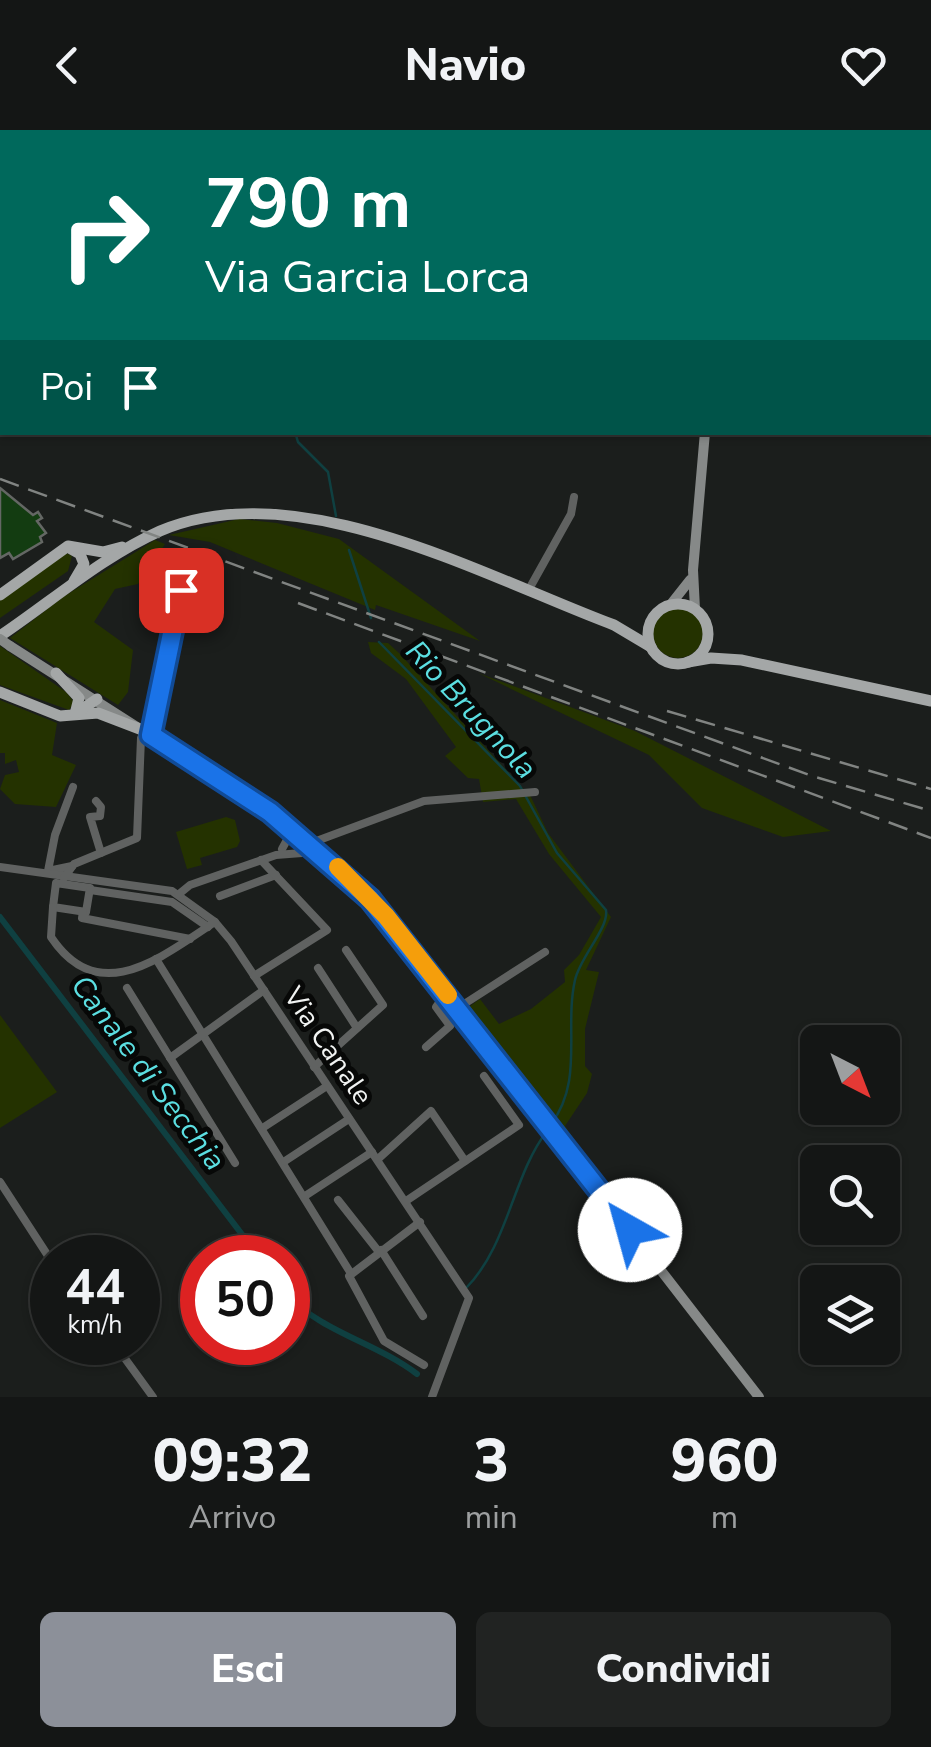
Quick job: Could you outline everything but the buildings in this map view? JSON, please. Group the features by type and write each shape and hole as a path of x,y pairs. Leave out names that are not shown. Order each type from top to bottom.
{"main road":[{"path":"705,435 693,570 695,609 720,646 742,660"},
{"path":"0,595 62,549 74,545 104,552 131,546 194,520 264,514 376,534 614,625 666,662 742,660 931,701"},
{"path":"131,546 4,638 270,812 326,856 446,993 760,1397"},
{"path":"62,549 76,550 82,559 82,569 70,588"},
{"path":"614,625 638,624 671,604 688,586 693,570"},
{"path":"671,604 695,609"},
{"path":"650,647 648,630 654,615"},
{"path":"688,662 703,650 708,631"},
{"path":"56,673 79,698 75,715"},
{"path":"0,692 75,715 107,715 148,733"},
{"path":"75,715 96,699"}],"street":[{"path":"528,592 571,514 574,497"},
{"path":"73,786 54,836 48,872 137,838 141,738 148,733 181,590"},
{"path":"179,894 190,885 424,801 527,793"},
{"path":"96,800 101,807 100,816 90,818 101,852"},
{"path":"270,812 288,832 283,851"},
{"path":"283,851 326,856"},
{"path":"254,976 327,930 261,860"},
{"path":"0,866 86,886 82,918 190,939"},
{"path":"72,866 59,880 50,937 82,969 110,974 156,958 211,924"},
{"path":"220,896 276,876"},
{"name":"Via Canale","path":"86,886 179,894 211,924 264,990 469,1298 432,1397"},
{"name":"Via Canale","path":"86,886 172,902 211,924"},
{"path":"52,908 83,912"},
{"path":"314,1066 383,1006 346,950"},
{"path":"458,1008 545,952"},
{"path":"156,958 286,1162 350,1272 350,1280 384,1341 424,1365"},
{"path":"318,968 357,1028"},
{"path":"127,988 234,1162"},
{"path":"170,1058 264,990"},
{"path":"426,1047 450,1026 436,1008 446,993"},
{"path":"406,1201 520,1126 484,1076"},
{"path":"264,1127 327,1086"},
{"path":"305,1196 375,1156 431,1111 465,1161"},
{"path":"286,1162 349,1119"},
{"path":"0,1182 34,1235"},
{"path":"338,1200 380,1251 423,1316"},
{"path":"350,1272 420,1222"},
{"path":"130,1365 153,1397"}],"green space":[{"path":"239,519 277,523 339,539 480,641 376,605 375,610 210,542 169,535"},
{"path":"155,540 165,544 138,584 115,589 94,622 133,650 128,692 118,705 10,638 63,597"},
{"path":"66,553 72,556 68,571 0,618 0,600"},
{"path":"678,608 696,615 703,633 696,651 678,658 660,651 653,633 660,615"},
{"path":"368,642 388,643 399,653 531,797 548,833 611,917 586,970 599,972 585,1029 585,1066 592,1074 587,1093 565,1126 619,1205 466,1009 480,999 499,1024 531,1009 565,982 564,970 579,955 601,917 549,854 516,799 483,802 479,779 468,778 445,756 456,747 406,679 371,653"},
{"path":"0,646 66,692 74,702 69,710 0,685"},
{"path":"478,673 635,731 831,831 783,837 702,808 649,755"},
{"path":"0,700 57,723 52,755 76,765 56,807 15,804 0,789 5,775 19,772 16,760 5,764 5,753 0,753"},
{"path":"226,817 235,820 240,841 237,847 200,858 202,865 187,869 176,832"},
{"path":"0,1015 57,1092 0,1128"}],"waterway":[{"name":"Rio Brugnola","path":"296,435 298,442 328,472 336,516"},
{"name":"Rio Brugnola","path":"349,550 371,618"},
{"name":"Rio Brugnola","path":"379,642 520,786 557,853 606,910 603,925 575,980 570,1072 561,1107 551,1124"},
{"name":"Canale di Secchia","path":"0,917 242,1235"},
{"name":"Rio Brugnola","path":"467,1287 492,1251 526,1168 547,1131"},
{"name":"Canale di Secchia","path":"310,1314 417,1374"}],"railway":[{"path":"0,479 812,776 931,811"},
{"path":"298,603 931,838"},
{"path":"667,711 931,789"}],"slow traffic":[{"path":"338,867 386,916 448,995"}],"route":[{"path":"181,590 157,723 151,735 305,838 370,899 630,1230"}]}
